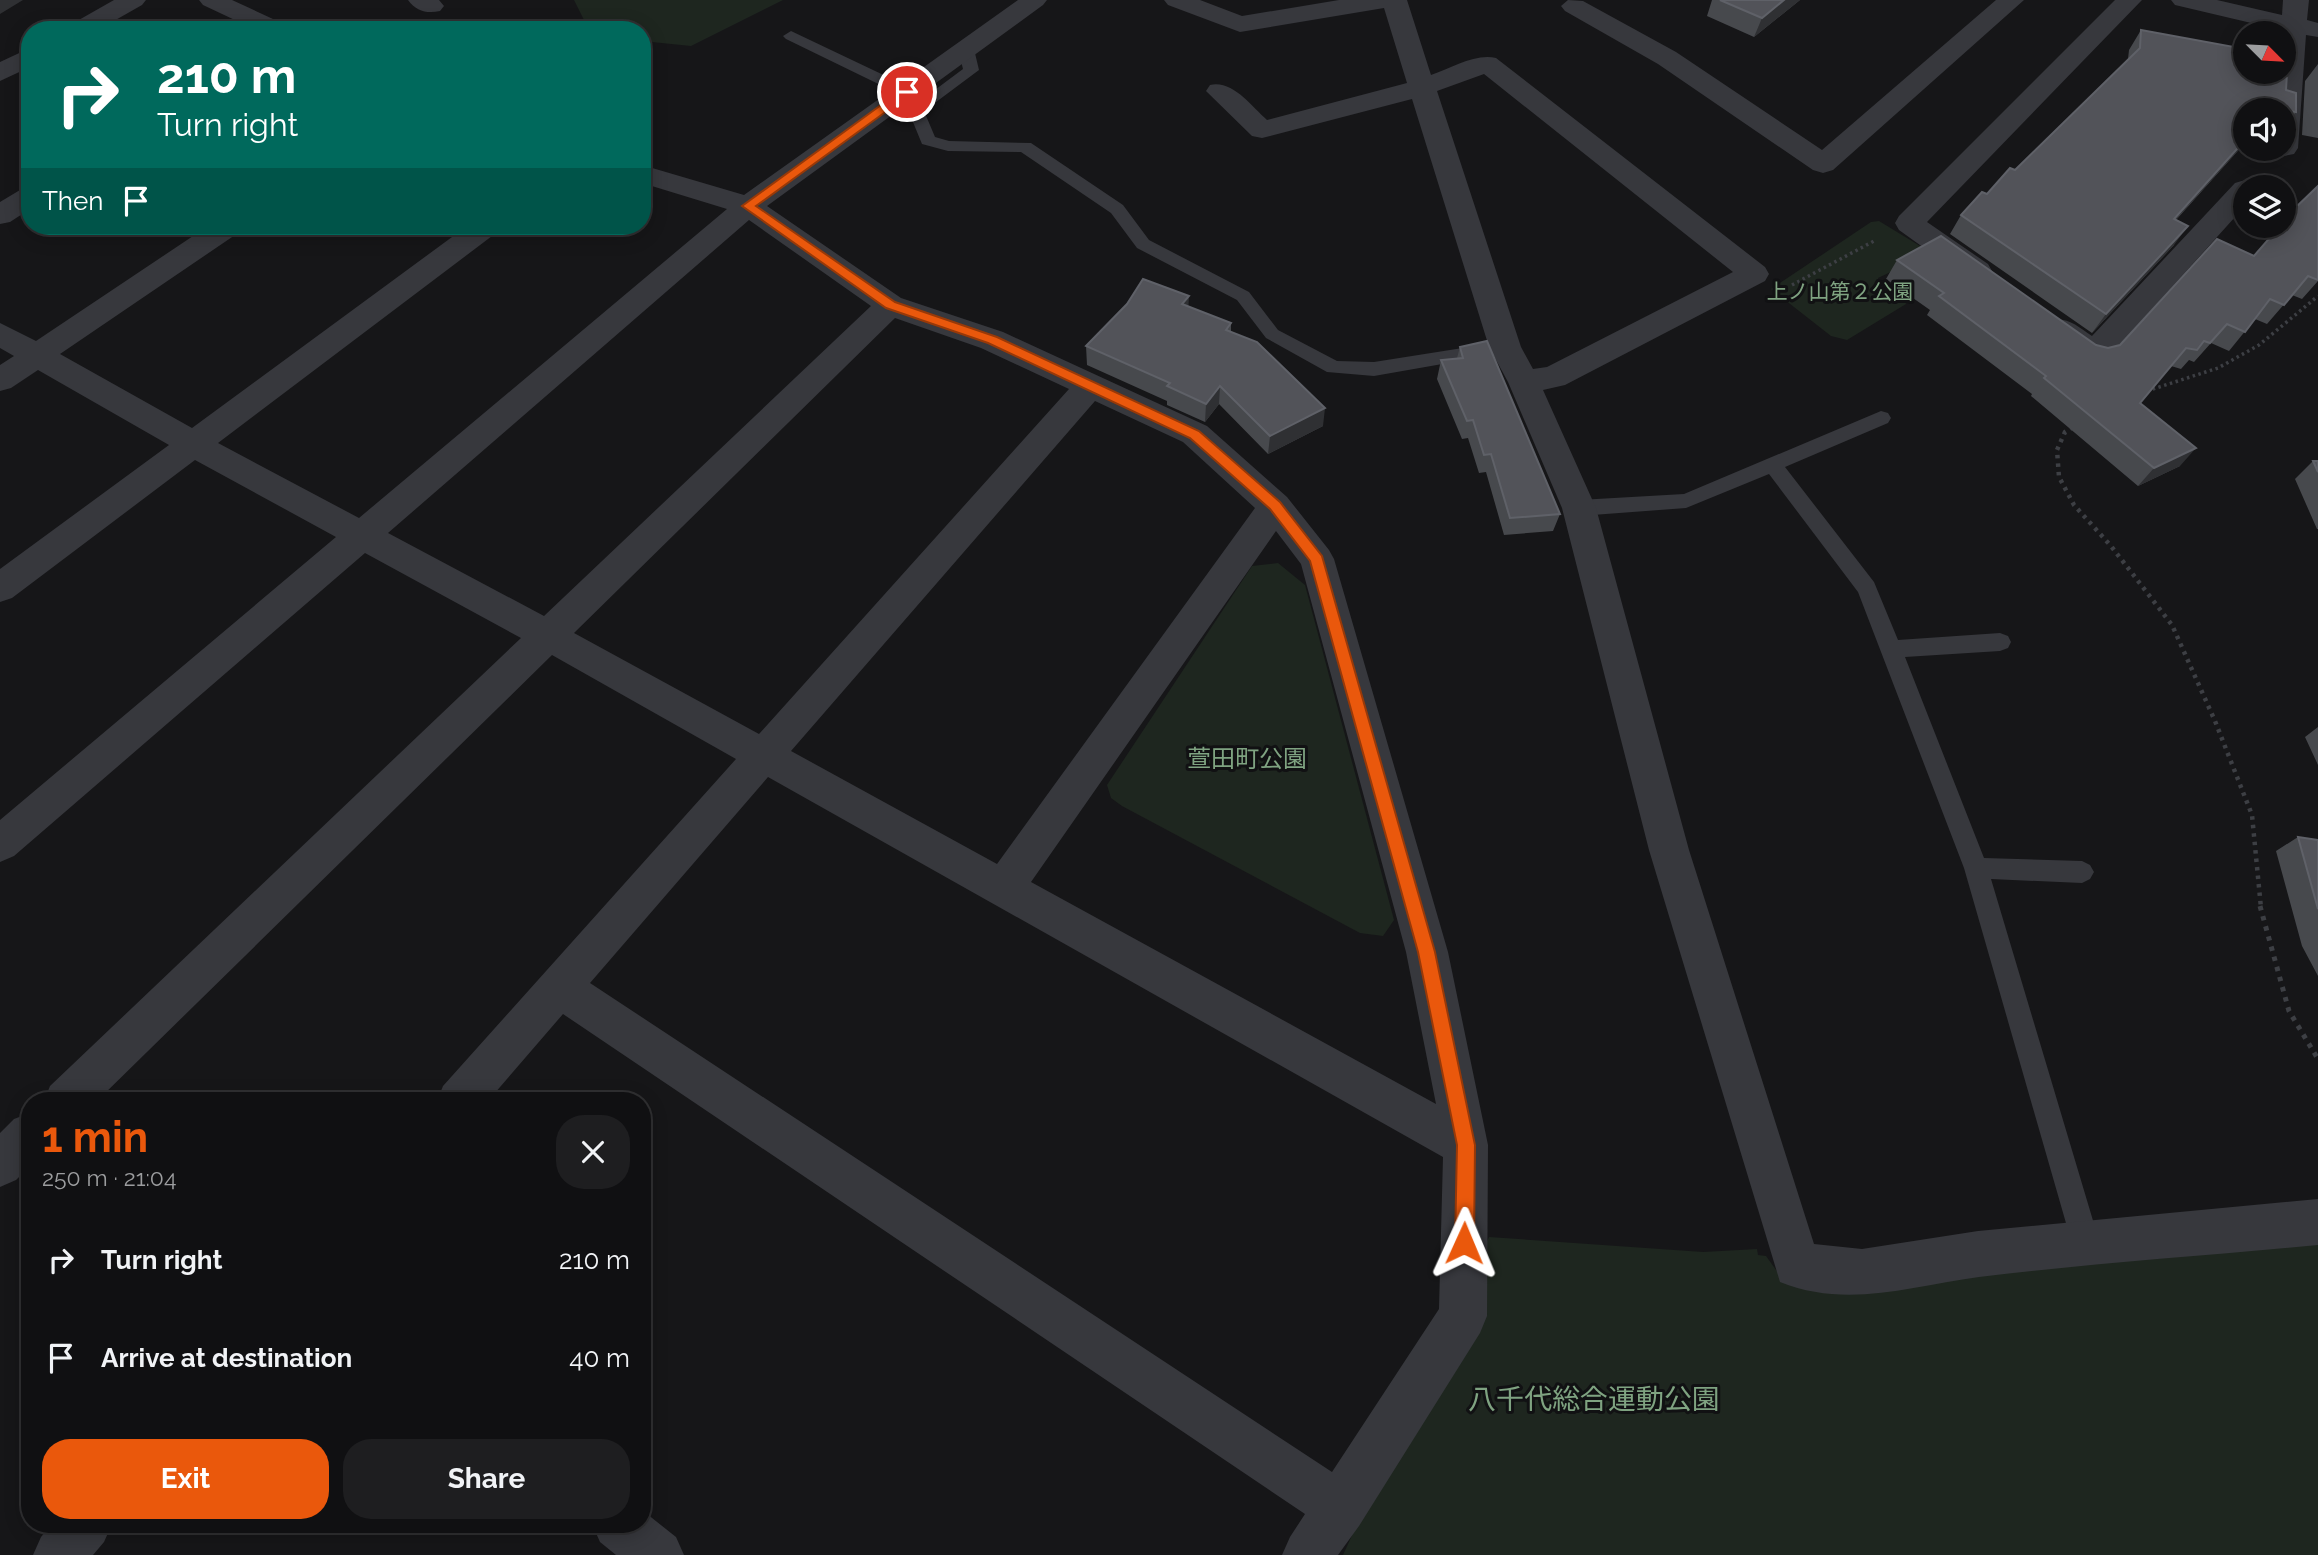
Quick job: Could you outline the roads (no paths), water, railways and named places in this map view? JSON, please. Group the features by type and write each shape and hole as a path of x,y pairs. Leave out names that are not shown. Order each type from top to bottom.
{"street":[{"path":"95,21 133,0"},
{"path":"212,0 258,21"},
{"path":"0,844 748,206 1034,0"},
{"path":"1177,0 1240,24 1385,0"},
{"path":"1394,0 1505,347 1524,382 1579,508 1669,850 1797,1265 1862,1273 1978,1254 2318,1222"},
{"path":"1574,6 1667,58 1823,164 2011,0"},
{"path":"1996,284 1909,223 2129,0"},
{"path":"2184,0 2302,19 2290,98"},
{"path":"0,73 21,62"},
{"path":"1219,91 1262,130 1421,88 1487,64 1754,274 1554,377 1524,382"},
{"path":"2258,175 2271,161"},
{"path":"651,177 748,206 890,305 992,340 1195,434 1275,506 1317,559 1427,952 1466,1145 1463,1316 1341,1508 1308,1555"},
{"path":"0,215 21,202"},
{"path":"2040,315 2094,353 2233,202"},
{"path":"0,380 215,235"},
{"path":"0,588 474,235"},
{"path":"74,1092 890,305"},
{"path":"0,334 193,444 549,636 1466,1145"},
{"path":"467,1092 1090,385"},
{"path":"1003,889 1275,506"},
{"path":"559,987 1341,1508"},
{"path":"0,1164 21,1144"},
{"path":"59,1555 78,1533"},
{"path":"630,1533 658,1555"}],"lane":[{"path":"791,36 907,92"},
{"path":"966,49 971,70 916,110 928,140 948,146 1025,147 1117,209 1143,244 1242,296 1272,334 1334,367 1374,369 1505,347"},
{"path":"1579,508 1686,501 1881,418"},
{"path":"1772,464 1867,588 1976,868 2087,1244"},
{"path":"1891,649 2000,642"},
{"path":"1976,868 2082,872"}],"park label":[{"name":"上ノ山第２公園","path":"1840,291"},
{"name":"萱田町公園","path":"1247,758"},
{"name":"八千代総合運動公園","path":"1594,1399"}]}
